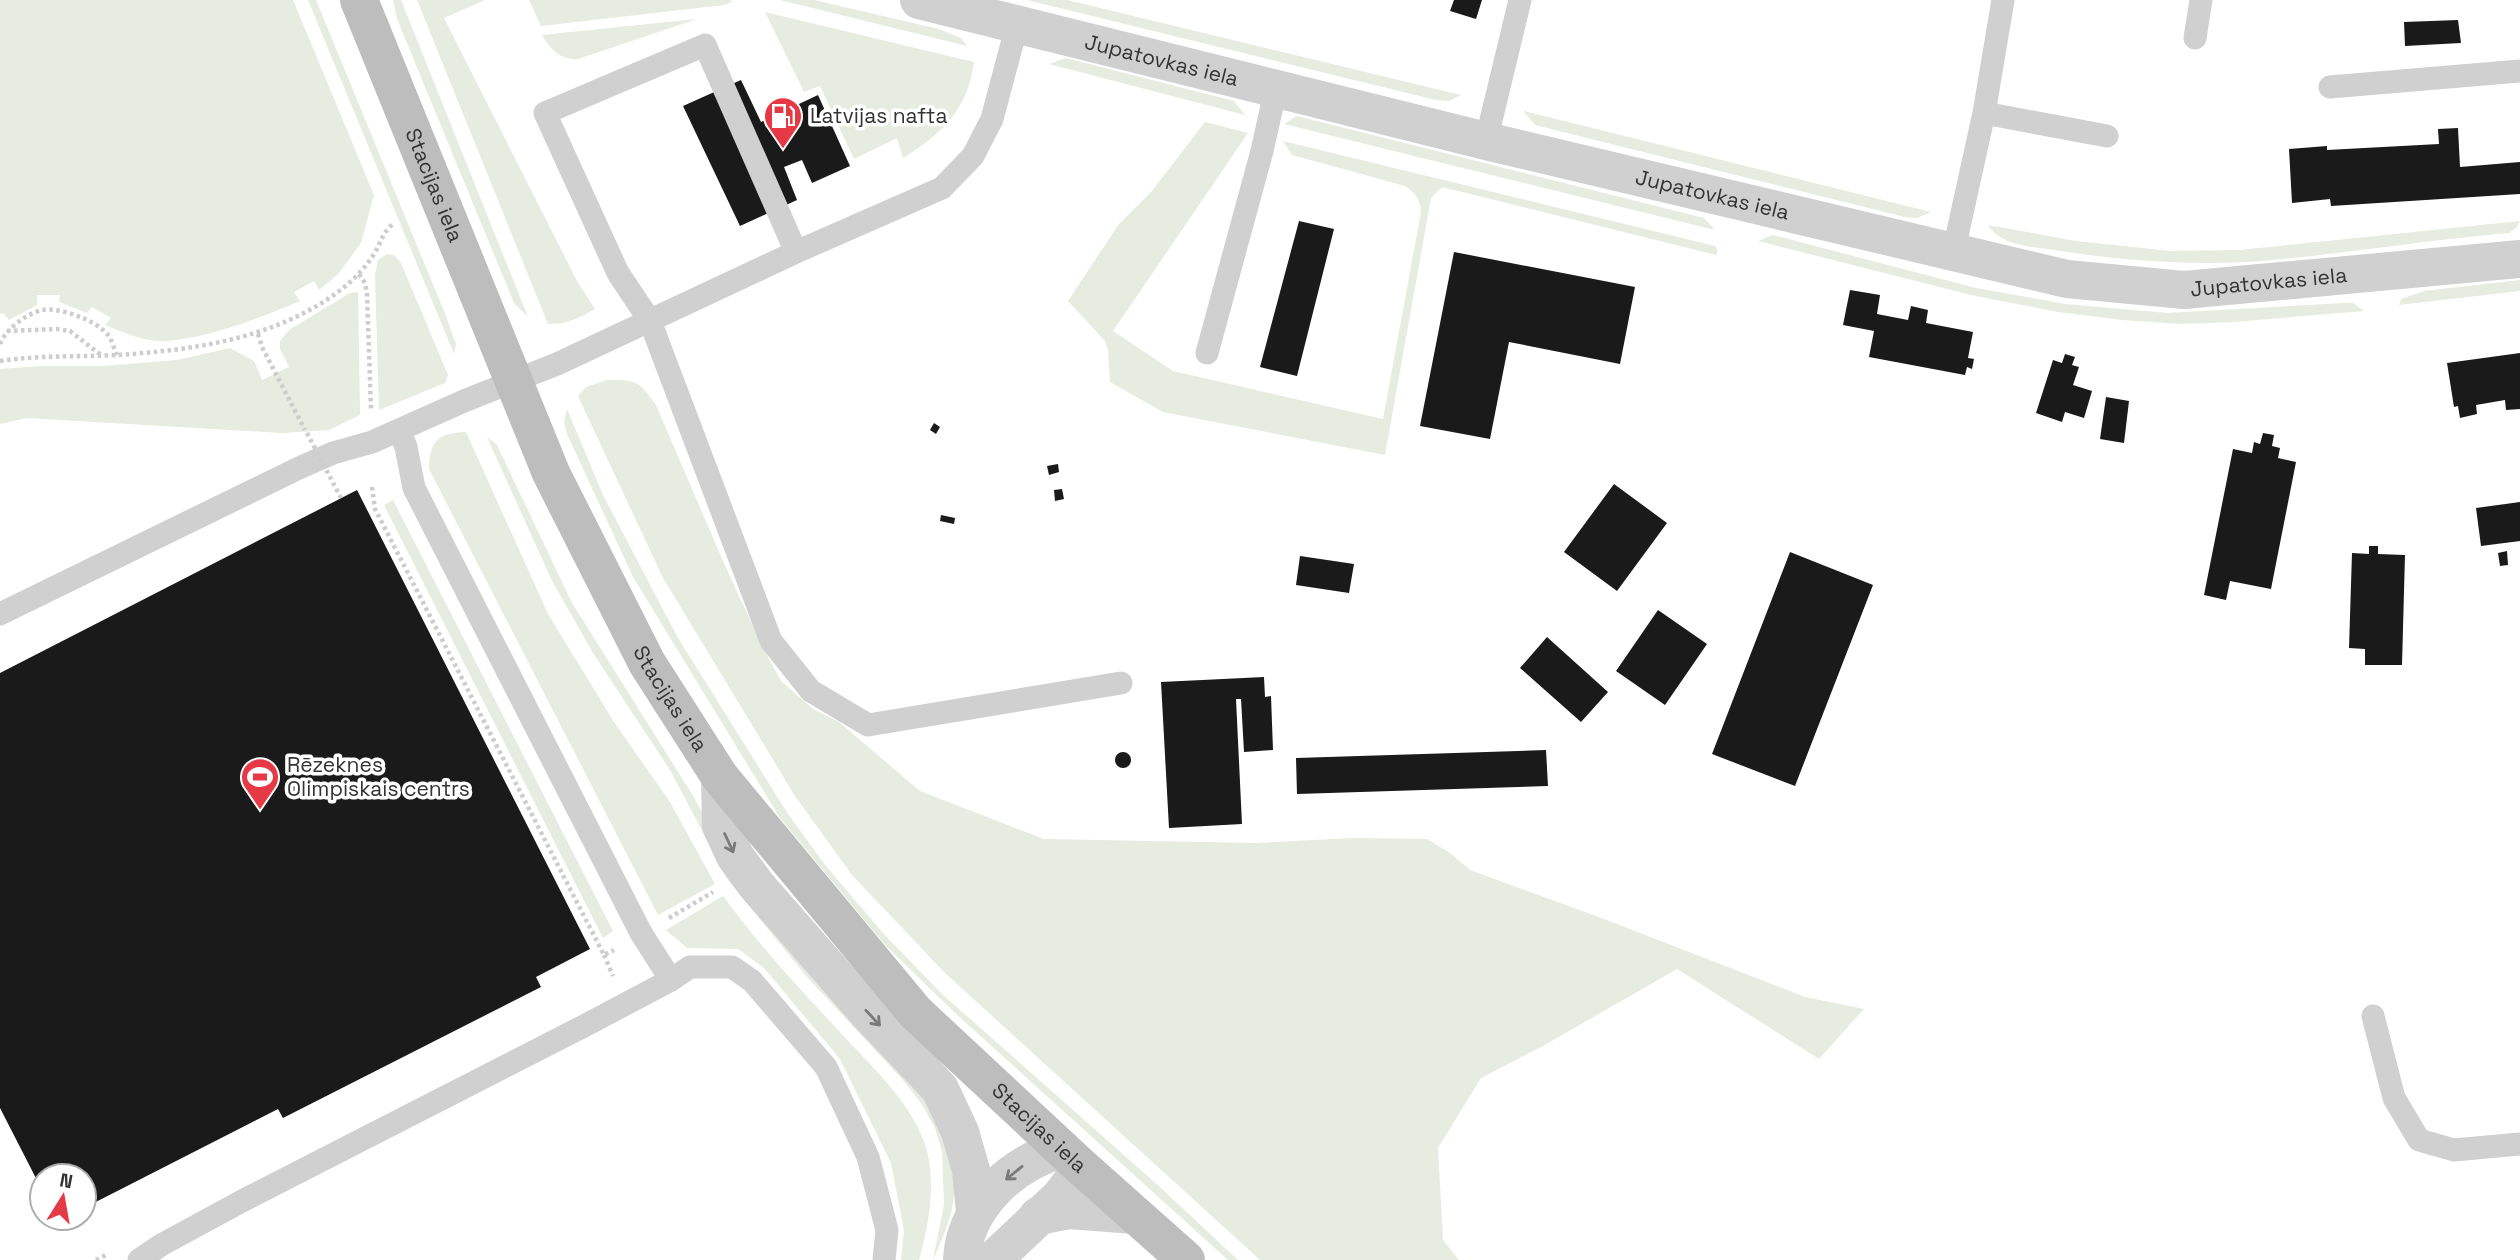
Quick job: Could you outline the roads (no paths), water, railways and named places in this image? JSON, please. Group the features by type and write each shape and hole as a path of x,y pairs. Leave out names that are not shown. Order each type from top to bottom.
{"main road":[{"name":"Stacijas iela","path":"359,0 551,473 647,663 720,777 915,1012 1186,1260"}],"street":[{"name":"Jupatovkas iela","path":"919,0 1486,141 2067,279 2184,290 2520,259"},
{"path":"720,777 721,826 734,856 851,993 940,1089 964,1145 971,1170 975,1212"},
{"path":"962,1260 963,1243 975,1212 1017,1170 1038,1157 1070,1156 1073,1180 1061,1196 993,1260"},
{"path":"1038,1216 1069,1210 1135,1215"}],"lane":[{"path":"1486,141 1520,0"},
{"path":"1953,254 1984,113 2003,0"},
{"path":"2195,38 2201,0"},
{"path":"0,614 299,468 333,453 372,442 557,364 796,252 942,188 973,156 992,119 1017,25"},
{"path":"796,252 705,45 545,113 618,273 650,321 771,641 811,691 868,725 1121,683"},
{"path":"2330,87 2520,71"},
{"path":"1207,354 1262,151 1276,88"},
{"path":"1984,113 2107,136"},
{"path":"399,430 407,447 414,488 641,933 671,980"},
{"path":"139,1260 244,1200 671,980 690,967 732,967 752,981 826,1067 868,1157 887,1230 884,1260"},
{"path":"2373,1016 2394,1098 2419,1140 2454,1150 2520,1144"}],"place":[{"name":"Latvijas nafta","path":"783,150"},
{"name":"Rēzeknes Olimpiskais centrs","path":"260,811"}]}
